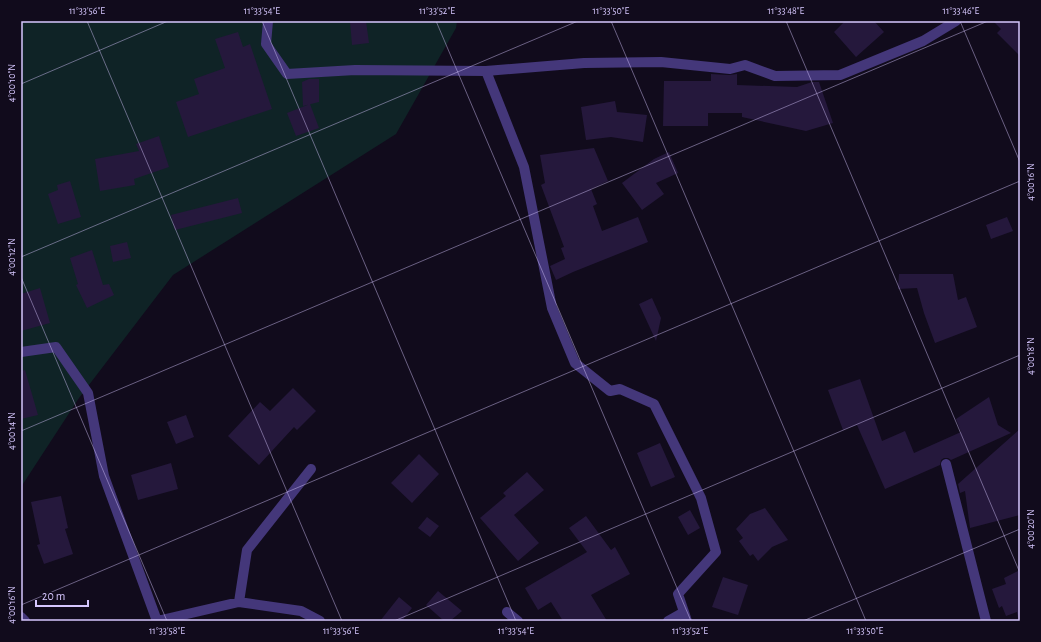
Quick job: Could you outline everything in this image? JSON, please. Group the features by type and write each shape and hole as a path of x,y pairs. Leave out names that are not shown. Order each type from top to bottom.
{"street":[{"path":"268,21 266,44 287,74 355,70 486,71 584,63 661,62 730,69 745,65 775,76 840,75 923,41 956,21"},
{"path":"486,71 524,167 552,308 575,363 610,391 620,389 654,404 701,498 716,552 678,594 686,616 668,621"},
{"path":"21,352 56,347 88,393 104,476 157,621 239,602 301,611 320,621"},
{"path":"946,464 986,621"},
{"path":"239,602 247,550 311,469"},
{"path":"507,612 518,621"},
{"path":"21,617 25,621"}],"green space":[{"path":"21,21 457,21 456,28 396,134 173,275 79,398 21,487"}],"building":[{"path":"350,21 366,21 369,43 352,45"},
{"path":"845,21 874,21 884,32 856,57 834,32"},
{"path":"993,21 1020,21 1020,56 997,33 1001,29"},
{"path":"238,32 243,47 250,44 272,109 188,137 176,102 199,94 194,79 225,68 215,39"},
{"path":"711,74 737,74 737,85 797,87 812,82 819,82 833,123 806,131 742,117 742,113 708,113 708,126 663,126 664,81 711,81"},
{"path":"309,79 319,79 319,102 303,106 302,82"},
{"path":"615,101 617,112 647,115 643,142 611,137 586,140 581,107"},
{"path":"310,104 319,128 296,136 287,113"},
{"path":"159,136 169,167 134,179 135,185 100,191 95,159 139,151 136,144"},
{"path":"594,148 608,181 591,189 597,204 593,206 602,231 638,217 648,242 556,280 550,266 565,259 561,248 564,247 541,185 545,183 540,155"},
{"path":"669,152 678,173 656,183 664,194 642,210 622,183 654,159"},
{"path":"70,181 81,217 58,224 48,194 58,190 57,185"},
{"path":"238,198 242,213 175,230 171,215"},
{"path":"1007,217 1013,231 991,239 986,225"},
{"path":"127,242 131,258 113,262 110,246"},
{"path":"92,250 103,285 109,284 114,295 87,308 76,285 78,284 70,258"},
{"path":"899,274 953,274 958,300 966,297 977,327 935,343 917,288 898,289"},
{"path":"40,288 50,323 21,331 21,294"},
{"path":"652,298 661,318 656,341 639,304"},
{"path":"25,370 38,415 21,419 21,371"},
{"path":"860,379 882,441 905,431 914,453 961,432 956,419 989,397 998,425 1011,433 951,460 944,458 941,460 940,465 885,489 857,425 843,430 828,390"},
{"path":"293,388 316,411 297,430 294,427 259,465 228,436 260,402 270,411"},
{"path":"186,415 194,437 176,444 167,422"},
{"path":"1020,429 1020,515 970,528 965,491 960,493 958,484"},
{"path":"660,443 675,477 651,487 637,453"},
{"path":"419,454 439,474 412,503 391,483"},
{"path":"171,463 178,489 138,500 131,475"},
{"path":"527,472 544,490 514,515 539,543 518,561 480,518 506,496 503,493"},
{"path":"61,496 68,528 65,529 73,554 44,564 37,545 40,544 31,502"},
{"path":"765,508 788,540 772,547 758,561 753,554 750,556 739,541 743,538 736,529 750,514"},
{"path":"690,510 700,528 688,535 678,517"},
{"path":"586,516 611,550 615,547 630,574 591,595 607,621 563,621 551,602 538,610 525,588 587,552 569,528"},
{"path":"427,517 439,526 430,537 418,528"},
{"path":"1020,570 1020,617 1018,618 1017,612 1006,616 1002,606 999,608 992,589 1006,584 1004,578"},
{"path":"723,577 748,585 738,615 712,607"},
{"path":"438,591 462,611 450,621 444,621 426,605"},
{"path":"399,597 412,608 402,621 380,621"}]}
